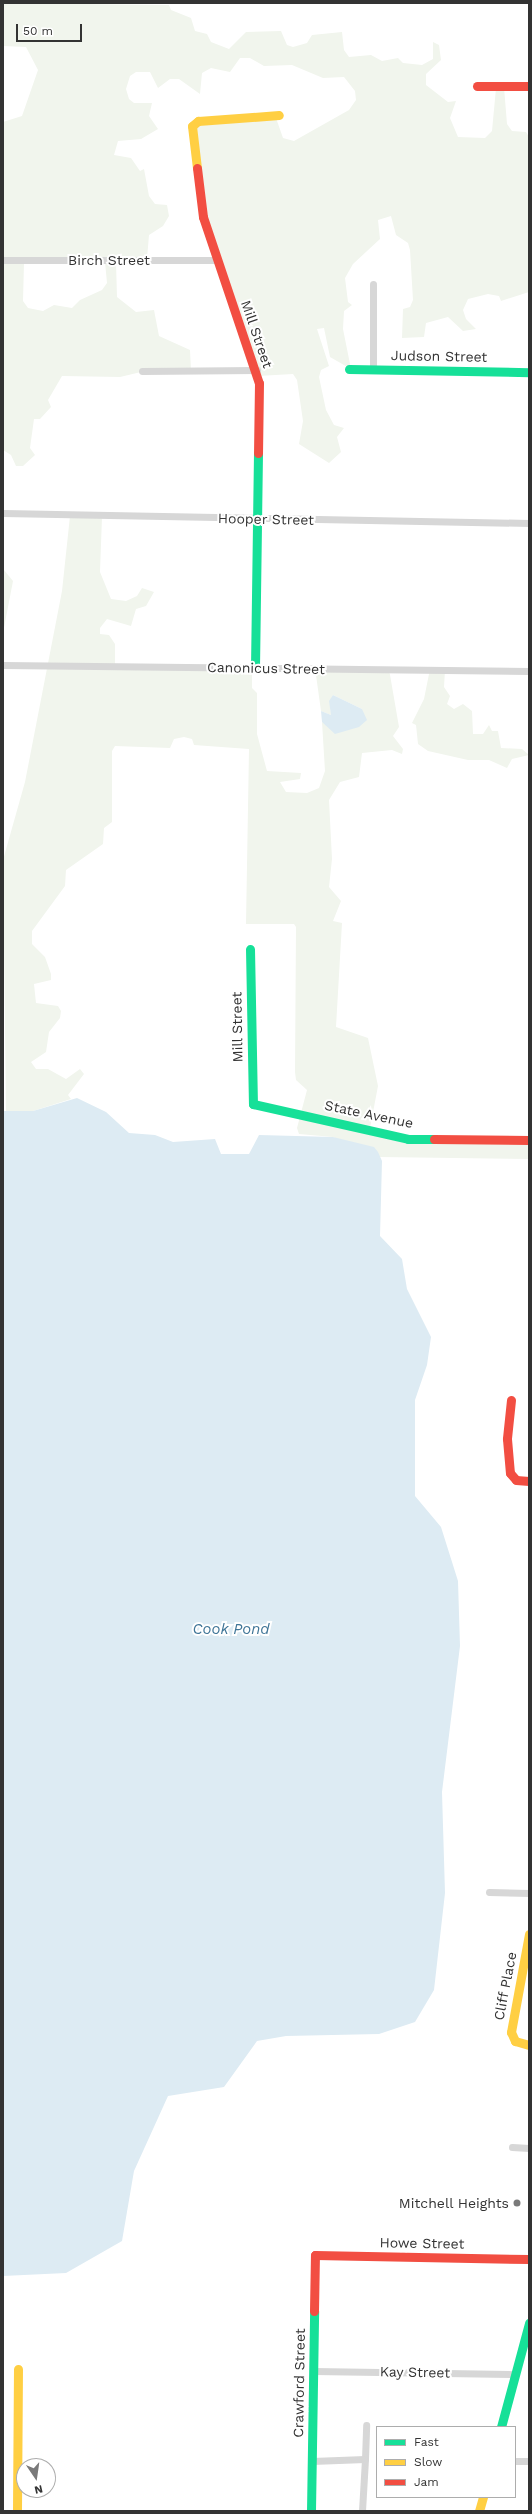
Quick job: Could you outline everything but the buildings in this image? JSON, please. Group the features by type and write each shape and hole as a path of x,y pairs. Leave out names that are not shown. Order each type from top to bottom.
{"street":[{"path":"477,86 529,86"},
{"name":"Mill Street","path":"255,668 255,519 259,400 257,370 215,260 203,217 192,126 198,121 279,115"},
{"name":"Birch Street","path":"3,260 215,260"},
{"path":"373,369 374,284"},
{"name":"Judson Street","path":"349,369 529,372"},
{"path":"142,371 257,370"},
{"name":"Hooper Street","path":"3,514 529,523"},
{"name":"Canonicus Street","path":"3,665 529,671"},
{"name":"Mill Street","path":"250,950 253,1104"},
{"name":"State Avenue","path":"253,1104 408,1139 529,1140"},
{"path":"511,1400 507,1439 510,1473 516,1480 529,1481"},
{"path":"489,1892 529,1893"},
{"name":"Cliff Place","path":"529,1934 511,2032 515,2041 529,2045"},
{"path":"512,2147 529,2148"},
{"name":"Howe Street","path":"315,2255 529,2259"},
{"name":"Crawford Street","path":"311,2511 315,2255"},
{"path":"501,2426 529,2323"},
{"path":"17,2511 18,2369"},
{"name":"Kay Street","path":"314,2371 515,2374"},
{"path":"362,2511 366,2425"},
{"path":"312,2461 365,2459"},
{"path":"516,2461 529,2461"},
{"path":"479,2511 483,2498"}],"shaded area":[{"path":"3,3 169,5 171,10 191,18 195,31 207,34 211,42 229,49 246,32 281,31 287,45 293,47 307,43 312,35 342,32 344,50 349,57 371,55 382,61 398,58 403,63 422,65 433,59 433,42 439,45 441,60 426,74 426,85 448,102 456,101 450,118 458,137 485,138 492,131 496,88 504,87 507,124 512,131 526,132 529,137 529,292 501,301 499,296 488,294 468,299 463,310 466,319 476,329 463,331 448,317 426,323 424,337 402,338 403,309 410,307 413,300 410,250 408,243 396,235 391,216 378,220 380,239 353,264 345,278 348,302 352,305 344,311 343,329 351,369 330,357 324,328 317,329 329,366 321,370 319,377 326,410 334,425 344,428 337,437 341,452 329,463 299,444 303,421 297,380 293,374 258,376 214,261 194,126 276,118 283,138 294,141 349,110 356,100 355,91 344,77 323,78 292,65 264,66 250,58 240,58 230,72 211,68 202,73 200,94 179,79 170,79 158,88 150,72 136,72 130,76 126,89 129,99 134,103 152,103 149,116 158,129 141,139 118,141 114,155 131,158 140,171 144,169 149,196 155,204 167,205 169,216 163,226 149,235 147,259 116,262 117,297 136,312 154,310 159,336 190,350 191,371 141,372 120,377 62,376 48,400 51,407 40,419 34,419 30,448 35,455 23,466 16,466 11,455 3,450 3,122 22,116 38,70 26,47 3,46","holes":["105,262 107,283 102,290 80,300 72,308 54,305 43,311 28,308 23,301 24,263"]},
{"path":"70,516 102,517 100,572 111,599 126,601 137,596 142,588 154,592 146,606 136,609 131,626 107,619 100,628 100,634 109,635 115,644 115,664 252,671 252,688 257,693 257,734 267,771 301,773 300,779 280,782 286,792 307,793 319,788 325,771 322,722 330,727 362,709 333,695 330,701 331,715 321,711 315,668 389,669 399,727 393,736 403,749 402,754 392,750 362,753 359,777 340,782 329,800 332,859 329,887 341,901 333,921 342,923 336,1027 368,1038 378,1086 370,1128 410,1141 529,1141 529,1159 378,1157 333,1137 299,1134 297,1128 307,1090 296,1080 295,1072 296,927 294,924 246,924 249,749 194,745 192,739 184,737 174,739 170,748 115,746 112,751 112,822 104,828 103,844 66,870 65,886 32,931 32,944 45,957 51,974 51,980 34,984 36,1003 58,1006 61,1011 60,1018 49,1032 46,1052 31,1062 36,1069 48,1069 66,1079 80,1069 84,1074 68,1095 71,1099 33,1111 6,1112 3,860 25,782 62,591"},
{"path":"4,570 13,581 3,633 3,572"},
{"path":"430,669 445,670 444,687 450,696 447,704 454,709 463,704 472,711 473,734 483,734 489,725 492,731 498,731 501,748 522,749 529,755 512,759 507,768 489,760 468,760 428,751 418,744 416,725 412,723 424,699"}],"water":[{"path":"333,695 362,709 367,720 359,727 335,734 322,722 321,711 331,715 329,701"},
{"name":"Cook Pond","path":"77,1098 106,1112 129,1133 155,1135 173,1142 215,1139 221,1154 249,1154 259,1135 333,1137 374,1147 378,1152 382,1161 380,1236 402,1259 407,1289 431,1337 427,1365 415,1400 415,1496 441,1527 458,1581 460,1646 442,1792 445,1893 434,1990 415,2022 379,2034 286,2036 257,2041 224,2087 168,2096 134,2171 122,2241 66,2273 3,2276 3,1111 33,1111"}],"traffic: fast":[{"path":"349,369 529,372"},
{"path":"255,668 258,453"},
{"path":"250,949 253,1104 408,1139 434,1139"},
{"path":"311,2511 314,2311"},
{"path":"501,2426 529,2323"}],"traffic: slow":[{"path":"197,168 192,126 198,121 279,115"},
{"path":"529,1934 511,2032 515,2041 529,2045"},
{"path":"17,2511 18,2369"},
{"path":"479,2511 483,2498"}],"traffic: jam":[{"path":"477,86 529,86"},
{"path":"197,168 203,217 259,383 258,453"},
{"path":"434,1139 529,1140"},
{"path":"511,1400 507,1439 510,1473 516,1480 529,1481"},
{"path":"314,2311 315,2255 529,2259"}],"place":[{"name":"Mitchell Heights","path":"517,2203"}]}
